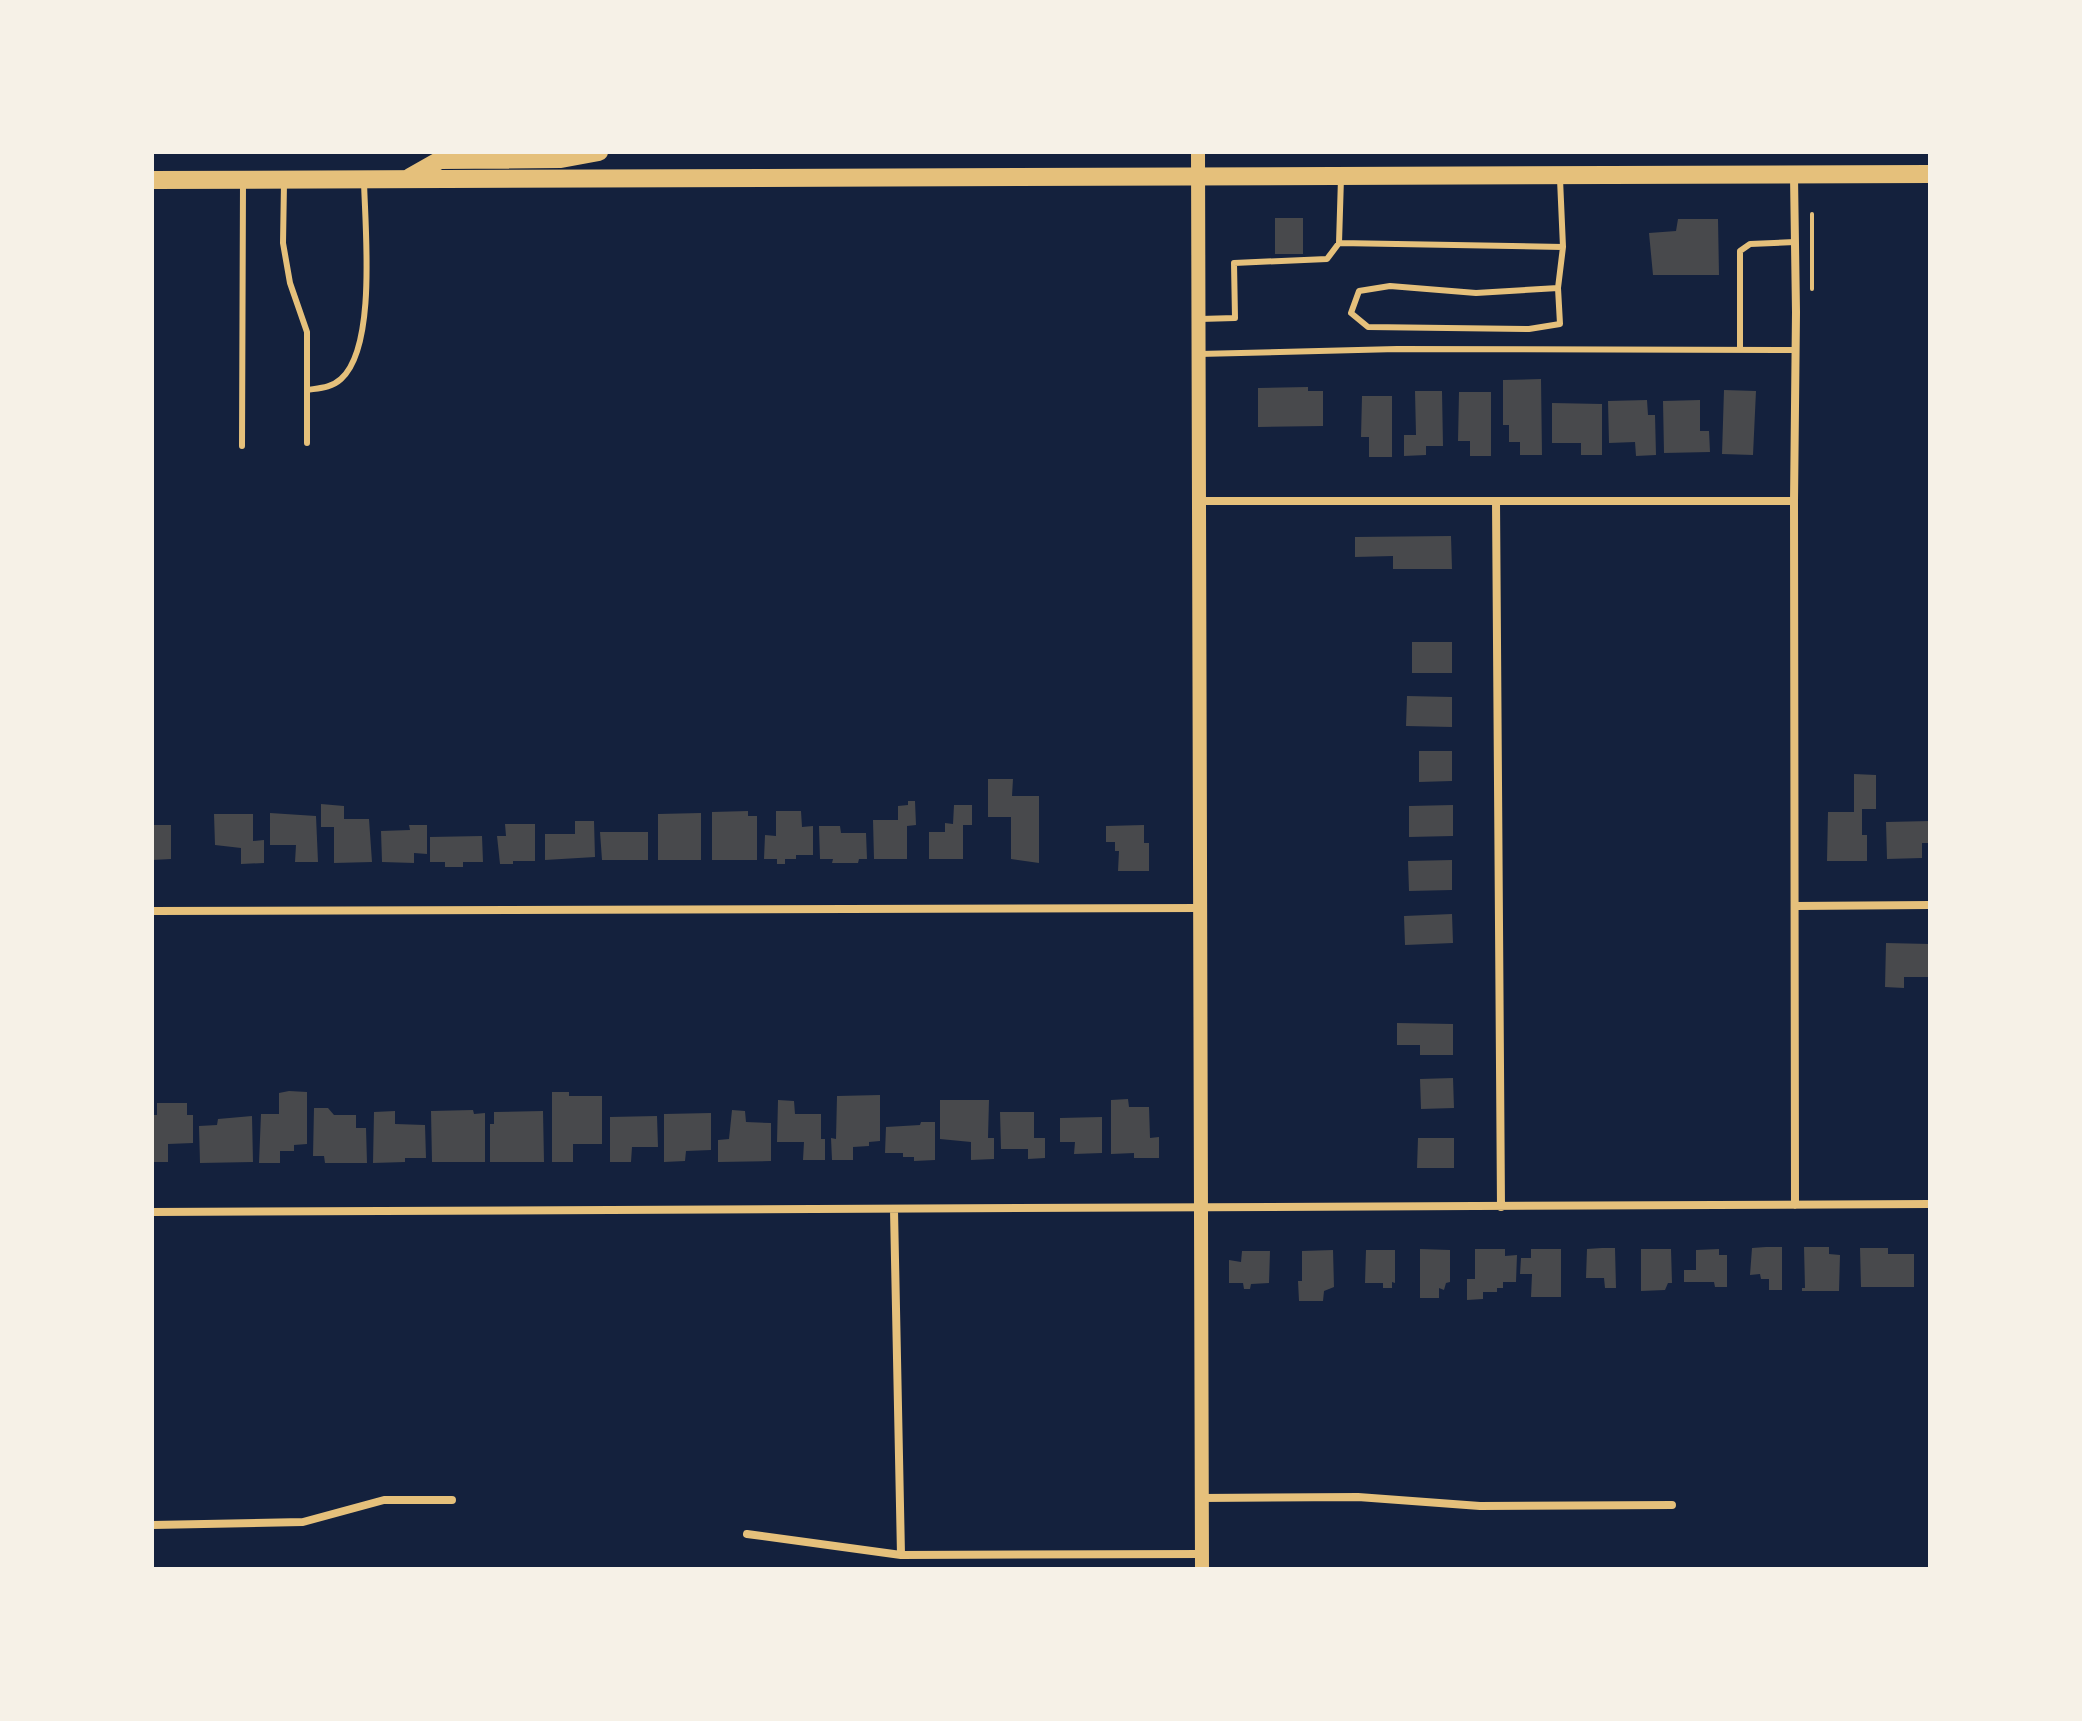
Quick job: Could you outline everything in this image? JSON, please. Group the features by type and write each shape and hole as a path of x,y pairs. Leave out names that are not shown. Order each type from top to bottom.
{"main road":[{"path":"408,179 440,160 561,159 599,152"},
{"path":"152,180 1930,174"}],"street":[{"path":"747,1534 901,1555 1202,1562 1198,152"},
{"path":"1794,175 1795,1205"},
{"path":"1199,501 1794,501"},
{"path":"1496,501 1501,1207"},
{"path":"1795,906 1930,905"},
{"path":"152,911 1200,908"},
{"path":"152,1212 1930,1204"},
{"path":"894,1210 901,1555"},
{"path":"1201,1498 1358,1497 1480,1506 1672,1505"},
{"path":"152,1525 303,1522 384,1500 452,1500"}],"lane":[{"path":"1199,319 1235,318 1234,263 1327,259 1339,243 1341,174"},
{"path":"1558,288 1476,293 1390,286 1359,291 1351,313 1368,327 1529,329 1560,324 1558,288 1563,247 1559,176"},
{"path":"284,179 283,243 290,283 307,332 307,443"},
{"path":"307,390 332,386 343,378 359,351 366,289 364,179"},
{"path":"242,446 243,180"},
{"path":"1740,350 1740,251 1750,244 1795,242"},
{"path":"1339,243 1563,247"},
{"path":"1199,354 1397,349 1796,350"}],"building":[{"path":"1275,218 1303,218 1303,254 1275,254"},
{"path":"1678,219 1718,219 1719,275 1653,275 1649,233 1676,231"},
{"path":"1541,379 1542,455 1520,455 1520,442 1509,442 1509,425 1503,425 1503,380"},
{"path":"1308,387 1308,391 1323,391 1323,426 1258,427 1258,388"},
{"path":"1724,390 1756,391 1753,455 1722,454"},
{"path":"1415,391 1442,391 1443,446 1426,446 1426,455 1404,456 1404,435 1416,435"},
{"path":"1459,392 1491,392 1491,456 1470,456 1470,441 1458,441"},
{"path":"1362,396 1392,396 1392,457 1369,457 1369,437 1361,437"},
{"path":"1647,400 1648,415 1655,415 1656,455 1636,456 1635,442 1609,443 1608,401"},
{"path":"1700,400 1700,431 1709,431 1710,452 1664,453 1663,401"},
{"path":"1552,403 1602,404 1602,455 1581,455 1581,443 1552,443"},
{"path":"1451,536 1452,569 1393,569 1393,556 1355,557 1355,537"},
{"path":"1412,642 1452,642 1452,673 1412,673"},
{"path":"1407,696 1452,697 1452,727 1406,726"},
{"path":"1419,751 1452,751 1452,781 1419,782"},
{"path":"1854,774 1876,775 1876,809 1862,809 1862,835 1867,835 1867,861 1827,861 1828,812 1854,812"},
{"path":"988,779 1013,779 1012,796 1039,796 1039,863 1011,859 1011,817 988,817"},
{"path":"908,801 915,801 916,825 907,826 907,859 874,859 873,820 898,820 898,806 908,805"},
{"path":"321,804 344,806 344,819 369,819 372,862 334,863 334,827 321,827"},
{"path":"954,805 972,805 972,825 963,825 963,859 929,859 929,832 945,832 945,823 953,824"},
{"path":"1453,805 1453,836 1409,837 1409,806"},
{"path":"748,811 748,816 757,816 757,860 712,860 712,812"},
{"path":"776,811 801,811 802,827 813,826 813,855 796,855 796,859 785,859 785,864 777,864 777,859 764,859 765,835 776,836"},
{"path":"270,813 316,816 318,862 295,862 296,845 270,845"},
{"path":"701,813 701,860 658,860 658,814"},
{"path":"214,814 253,814 253,841 264,840 264,863 241,864 241,848 215,845"},
{"path":"575,821 594,821 595,857 545,860 545,834 575,834"},
{"path":"1930,821 1930,843 1922,843 1922,858 1887,859 1886,822"},
{"path":"505,824 535,824 535,861 500,864 497,836 506,836"},
{"path":"152,825 171,825 171,859 152,860"},
{"path":"409,825 427,825 427,854 414,853 414,863 382,862 381,831 410,830"},
{"path":"1144,825 1144,843 1149,843 1149,871 1118,871 1119,851 1115,851 1115,842 1106,842 1106,826"},
{"path":"819,826 840,826 841,833 866,833 867,859 859,859 858,863 832,863 833,859 820,859"},
{"path":"600,832 648,832 648,860 602,860"},
{"path":"482,836 483,862 463,862 463,867 445,867 445,862 430,862 430,837"},
{"path":"1452,860 1452,890 1409,891 1408,861"},
{"path":"1452,914 1453,943 1405,945 1404,916"},
{"path":"1886,943 1930,944 1930,977 1904,977 1904,988 1885,987"},
{"path":"1397,1023 1453,1024 1453,1055 1420,1055 1420,1045 1397,1045"},
{"path":"1453,1078 1454,1108 1421,1109 1420,1079"},
{"path":"307,1092 307,1144 294,1145 294,1151 280,1151 280,1163 259,1163 261,1114 279,1114 279,1093"},
{"path":"552,1092 569,1092 569,1096 602,1096 602,1144 573,1144 573,1162 552,1162"},
{"path":"880,1095 880,1141 869,1142 869,1146 853,1147 853,1160 832,1160 831,1138 836,1139 837,1096"},
{"path":"1128,1099 1129,1107 1149,1107 1150,1138 1159,1137 1159,1158 1134,1158 1134,1153 1111,1154 1111,1100"},
{"path":"778,1100 794,1101 795,1114 821,1114 825,1160 803,1160 804,1142 777,1142"},
{"path":"940,1100 989,1100 988,1138 994,1138 994,1159 971,1160 971,1142 940,1139"},
{"path":"157,1103 187,1103 187,1115 193,1115 193,1143 168,1144 168,1162 152,1162 152,1115 157,1115"},
{"path":"314,1108 328,1108 334,1115 356,1115 356,1128 366,1128 367,1163 325,1163 324,1156 313,1156"},
{"path":"473,1110 474,1114 485,1113 485,1162 432,1162 431,1111"},
{"path":"732,1110 745,1111 746,1122 771,1123 771,1161 718,1162 718,1140 729,1139"},
{"path":"395,1111 395,1124 425,1125 426,1158 373,1163 374,1112"},
{"path":"543,1111 544,1162 490,1162 490,1124 494,1124 494,1112"},
{"path":"1000,1112 1034,1112 1034,1138 1045,1138 1045,1158 1028,1159 1028,1149 1001,1149"},
{"path":"711,1113 711,1150 686,1151 685,1161 664,1162 664,1114"},
{"path":"252,1116 253,1162 200,1163 199,1126 217,1125 218,1119"},
{"path":"657,1116 658,1147 632,1147 631,1162 610,1162 610,1117"},
{"path":"1102,1117 1102,1153 1074,1154 1075,1142 1060,1142 1060,1118"},
{"path":"921,1122 935,1122 935,1160 914,1161 914,1157 903,1157 903,1153 885,1153 886,1127 920,1125"},
{"path":"1418,1138 1454,1138 1454,1168 1417,1168"},
{"path":"1782,1247 1782,1290 1769,1290 1769,1279 1761,1279 1760,1274 1750,1275 1752,1248"},
{"path":"1804,1247 1829,1247 1829,1254 1840,1255 1839,1291 1802,1291 1805,1288"},
{"path":"1615,1248 1616,1288 1605,1288 1604,1278 1586,1278 1587,1249"},
{"path":"1860,1248 1888,1248 1888,1254 1914,1254 1914,1287 1861,1287"},
{"path":"1420,1249 1450,1250 1450,1282 1446,1283 1444,1290 1439,1288 1439,1298 1420,1298"},
{"path":"1475,1249 1505,1249 1505,1256 1517,1255 1516,1282 1503,1282 1503,1288 1497,1288 1497,1292 1483,1292 1483,1299 1467,1300 1467,1279 1475,1279"},
{"path":"1531,1249 1561,1249 1561,1297 1531,1297 1532,1274 1520,1274 1521,1258 1531,1258"},
{"path":"1641,1249 1671,1249 1672,1283 1668,1283 1665,1290 1641,1291"},
{"path":"1719,1249 1719,1255 1727,1255 1727,1287 1715,1287 1714,1282 1684,1282 1684,1270 1696,1270 1696,1250"},
{"path":"1333,1250 1334,1287 1324,1291 1323,1301 1299,1301 1302,1251"},
{"path":"1366,1250 1395,1250 1395,1283 1392,1282 1392,1288 1383,1288 1383,1283 1365,1283"},
{"path":"1242,1251 1270,1251 1269,1283 1251,1284 1250,1289 1244,1289 1243,1283 1229,1283 1229,1260 1241,1262"}]}
